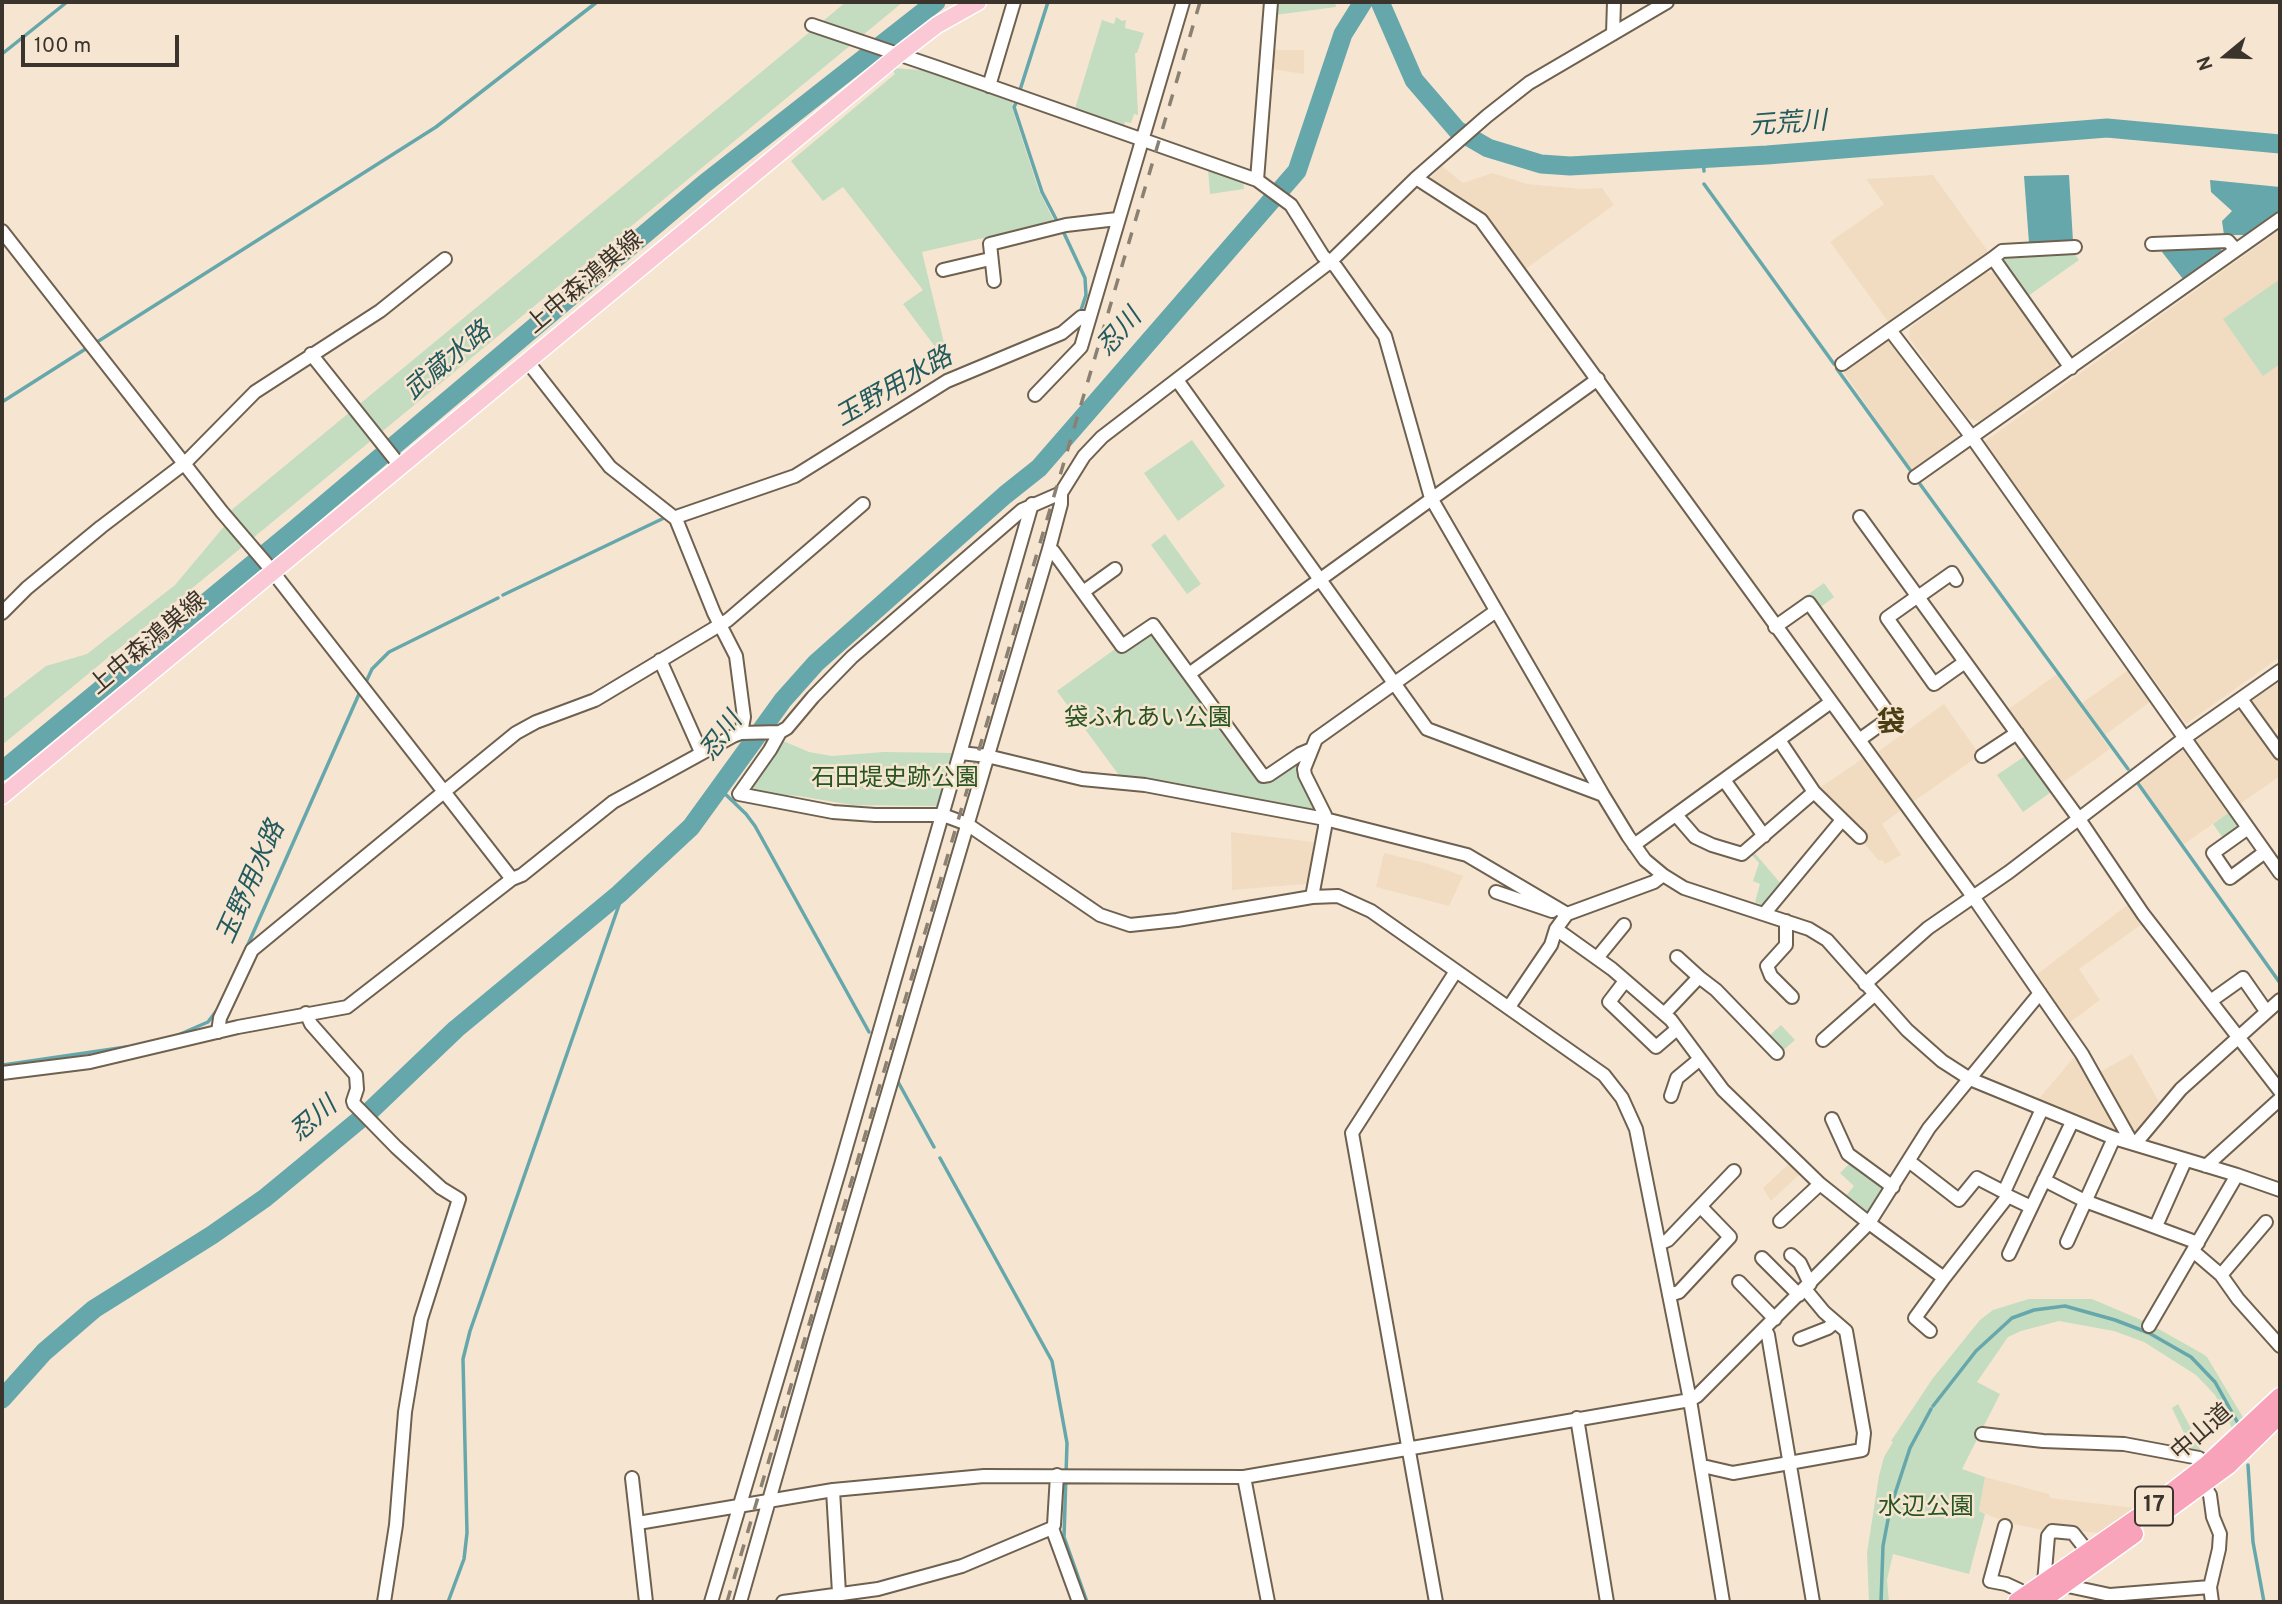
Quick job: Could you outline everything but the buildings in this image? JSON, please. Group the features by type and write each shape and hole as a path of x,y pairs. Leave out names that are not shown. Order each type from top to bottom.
{"highway":[{"name":"中山道","path":"2027,1601 2044,1583 2149,1510 2207,1465 2280,1397"},
{"name":"中山道","path":"2027,1601 2063,1585 2203,1484 2228,1465 2280,1414"}],"main road":[{"name":"上中森鴻巣線","path":"2,796 270,568 527,361 892,54 978,2"}],"street":[{"path":"989,86 1014,2"},
{"path":"1035,395 1081,347 1182,2"},
{"path":"1262,183 1271,2"},
{"path":"1613,34 1615,2"},
{"path":"2,1073 90,1062 306,1013 341,1008 355,1002 613,802 701,752 741,733 778,732 787,728 852,657 1022,510 1060,493 1084,456 1102,437 1330,262 1416,178 1487,116 1529,83 1667,2"},
{"path":"812,25 1262,183 1291,205 1323,256 1385,336 1431,498 1603,795 1645,860 1662,875 1684,888 1809,929 1826,940 1908,1030 1942,1060 1970,1079 2114,1138 2185,1161 2278,1186"},
{"path":"1416,178 1481,220 1974,898 2082,1054 2133,1144"},
{"path":"994,281 990,244 1066,225 1117,219"},
{"path":"1915,477 2280,219"},
{"path":"2,231 270,568 512,879"},
{"path":"2152,244 2228,241 2236,250"},
{"path":"1842,364 2002,251 2075,247"},
{"path":"1993,258 2071,368"},
{"path":"2,613 27,588 101,527 184,463 255,392 380,311 445,259"},
{"path":"943,270 990,259"},
{"path":"676,519 795,476 947,381 1062,333 1082,317 1090,317"},
{"path":"1890,330 1971,436 2280,873"},
{"path":"311,354 398,463"},
{"path":"527,361 610,467 676,519 737,662 744,717 741,733"},
{"path":"1189,674 1598,379"},
{"path":"1177,380 1427,729 1603,795"},
{"path":"740,1602 767,1501 1049,549 1061,504 1060,493"},
{"path":"218,1032 220,1018 252,950 445,791 516,733 536,722 585,705 721,625 863,504"},
{"path":"710,1602 841,1165 1032,504"},
{"path":"1860,517 2079,819 2143,914 2280,1091"},
{"path":"1049,549 1054,551 1122,646 1153,625 1263,776 1266,777 1312,749"},
{"path":"1083,592 1115,569"},
{"path":"1952,573 1887,618 1934,684 1965,662"},
{"path":"1775,626 1809,603 1891,717 1859,740"},
{"path":"1312,897 1325,819 1304,769 1316,740 1496,611"},
{"path":"660,660 701,752"},
{"path":"1865,984 1928,928 1974,898 2186,737 2280,671"},
{"path":"2241,699 2280,752"},
{"path":"1634,845 1831,702"},
{"path":"778,732 770,750 739,793 833,812 943,816 968,824 1100,915 1130,925 1177,920 1312,897 1338,896 1370,910 1604,1075 1622,1098 1636,1129 1690,1400 1723,1602"},
{"path":"1982,756 2017,733"},
{"path":"1779,740 1814,792 1860,837"},
{"path":"961,753 988,756 1082,779 1145,785 1325,819 1466,855 1566,915"},
{"path":"1724,780 1763,836"},
{"path":"1676,815 1695,836 1712,845 1742,854 1814,792"},
{"path":"1764,914 1842,820"},
{"path":"2248,828 2213,853 2224,869 2230,877 2265,852"},
{"path":"1509,1007 1551,945 1556,929 1566,915 1654,882 1662,875"},
{"path":"1496,892 1566,915"},
{"path":"1786,921 1786,945 1767,966 1771,976 1792,997"},
{"path":"1597,958 1624,925"},
{"path":"1556,929 1597,958 1664,1014 1723,1090 1821,1184 1944,1278"},
{"path":"1677,957 1716,990 1777,1054"},
{"path":"1436,1602 1352,1133 1456,971"},
{"path":"1664,1014 1699,977"},
{"path":"2212,1000 2243,978 2266,1011"},
{"path":"1625,981 1609,1002 1656,1046 1677,1029"},
{"path":"638,1523 833,1490 984,1476 1244,1477 1690,1400 1765,1329 1869,1223 1929,1128 2040,993"},
{"path":"1822,1040 1874,995"},
{"path":"2133,1144 2181,1089 2280,1000"},
{"path":"306,1013 311,1024 356,1075 354,1104 441,1188 459,1199 421,1319 405,1412 396,1525 384,1602"},
{"path":"1671,1096 1677,1078 1700,1059"},
{"path":"2206,1166 2280,1100"},
{"path":"1930,1331 1915,1318 2006,1194 2042,1109"},
{"path":"1832,1119 1848,1154 1893,1187"},
{"path":"2008,1254 2072,1122"},
{"path":"2067,1242 2114,1138"},
{"path":"1910,1161 1959,1200 1977,1178 2032,1206"},
{"path":"2156,1226 2185,1161"},
{"path":"1659,1244 1668,1240 1734,1171"},
{"path":"2149,1326 2237,1175"},
{"path":"2043,1180 2085,1200 2156,1226 2196,1247 2280,1346"},
{"path":"1780,1221 1821,1184"},
{"path":"1669,1295 1679,1292 1730,1237 1700,1207"},
{"path":"2221,1275 2266,1222"},
{"path":"1791,1255 1800,1263 1805,1289"},
{"path":"1701,1468 1733,1473 1858,1451 1863,1447 1864,1433 1846,1331 1805,1289 1762,1258"},
{"path":"1740,1282 1775,1319"},
{"path":"1800,1339 1828,1328 1835,1322"},
{"path":"1765,1329 1813,1602"},
{"path":"1577,1418 1607,1602"},
{"path":"1982,1434 2043,1441 2124,1444 2199,1458 2207,1465"},
{"path":"1057,1475 1052,1528 1079,1602"},
{"path":"1244,1477 1268,1602"},
{"path":"632,1478 646,1602"},
{"path":"2203,1484 2210,1495 2213,1517 2220,1534 2210,1587 2212,1602"},
{"path":"833,1490 839,1593"},
{"path":"2005,1526 1990,1581 2019,1590 2027,1601"},
{"path":"783,1602 839,1593 879,1596 962,1566 1052,1528"},
{"path":"2044,1583 2048,1536 2052,1531 2073,1533 2088,1552"},
{"path":"2063,1585 2110,1595 2210,1587"}],"shaded area":[{"path":"1273,50 1304,50 1304,74 1272,69"},
{"path":"1442,166 1463,183 1492,173 1527,184 1602,188 1614,205 1524,270 1486,218 1430,182"},
{"path":"1933,175 1989,253 1890,324 1830,242 1884,204 1866,179"},
{"path":"2280,230 2280,657 2186,724 1984,442"},
{"path":"1985,272 1995,273 2058,359 2055,368 1981,422 1968,418 1909,338 1910,328"},
{"path":"1891,337 1959,430 1958,441 1913,473 1843,371"},
{"path":"2131,668 2154,699 2105,735 2082,703"},
{"path":"2057,674 2110,749 2059,785 2006,711"},
{"path":"2280,678 2280,726 2271,733 2248,701"},
{"path":"1944,704 1980,755 1910,804 1876,753"},
{"path":"2240,708 2280,764 2280,776 2237,806 2195,747 2197,739"},
{"path":"2187,747 2232,810 2183,845 2138,781"},
{"path":"1862,759 1868,761 1903,809 1882,824 1901,855 1885,864 1882,860 1879,861 1818,789"},
{"path":"1231,832 1313,842 1314,849 1306,884 1232,890"},
{"path":"1384,853 1426,863 1463,876 1449,906 1376,887"},
{"path":"2130,903 2143,919 2142,924 2079,969 2100,1000 2069,1023 2036,975"},
{"path":"2132,1054 2159,1102 2155,1105 2159,1111 2136,1136 2100,1072"},
{"path":"2075,1056 2116,1128 2113,1132 2036,1102"},
{"path":"1792,1161 1803,1171 1771,1201 1763,1188"},
{"path":"1985,1477 2049,1494 2050,1498 2135,1508 2099,1533 2050,1528 2048,1531 2008,1523 1979,1511"}],"green space":[{"path":"846,2 903,2 2,745 2,700 46,666 87,654 175,585 232,517 229,512"},
{"path":"1281,2 1335,2 1336,7 1275,15"},
{"path":"1116,17 1122,21 1126,20 1125,28 1144,33 1135,53 1138,115 1134,114 1131,123 1125,122 1123,129 1074,112 1102,20 1114,24"},
{"path":"892,69 934,71 1013,100 1012,108 1039,191 1056,225 922,252 946,351 954,366 951,368 903,304 923,290 843,187 823,201 791,161 895,74"},
{"path":"1208,169 1243,181 1244,189 1210,194"},
{"path":"2074,253 2079,260 2028,296 2002,260 2004,256"},
{"path":"2280,279 2280,364 2263,376 2223,319"},
{"path":"1192,440 1225,486 1178,521 1144,473"},
{"path":"1165,534 1201,584 1187,594 1151,545"},
{"path":"1824,583 1834,597 1818,609 1784,615 1782,613"},
{"name":"袋ふれあい公園","path":"1149,631 1154,631 1263,782 1298,757 1302,758 1297,772 1319,816 1121,778 1057,691 1115,649 1120,653"},
{"name":"石田堤史跡公園","path":"781,740 809,752 832,756 884,752 954,755 938,806 852,805 799,796 745,792"},
{"path":"2028,754 2054,790 2023,812 1997,775"},
{"path":"2232,810 2241,824 2240,830 2225,841 2213,824"},
{"path":"1753,851 1782,885 1765,906 1759,908 1760,904 1755,902 1760,884 1753,881 1759,863 1750,853"},
{"path":"1781,1025 1795,1040 1780,1053 1767,1038"},
{"path":"1852,1161 1888,1190 1869,1216 1845,1197 1854,1186 1840,1173"},
{"name":"水辺公園","path":"2029,1299 2092,1299 2146,1322 2207,1357 2244,1419 2233,1430 2215,1395 2196,1375 2144,1342 2114,1331 2059,1321 2008,1337 1977,1382 2000,1394 1962,1469 1985,1477 1979,1511 1985,1514 1969,1574 1893,1554 1887,1580 1889,1602 1869,1602 1867,1553 1879,1476 1884,1457 1893,1442 1891,1441 1933,1378 1980,1320 1993,1310"},
{"path":"2178,1404 2202,1453 2194,1454 2172,1408"}],"water":[{"path":"2069,175 2073,241 2029,243 2024,176"},
{"path":"2210,180 2280,187 2280,212 2247,235 2224,235 2222,221 2232,211 2211,192"},
{"path":"2220,245 2222,252 2183,279 2162,252 2165,247"}],"waterway":[{"path":"2,54 67,2"},
{"path":"97,342 436,127 597,2"},
{"name":"武蔵水路","path":"2,771 294,530 704,184 936,2"},
{"name":"玉野用水路","path":"1020,90 1048,2"},
{"name":"忍川","path":"2,1399 44,1352 94,1309 212,1235 265,1198 305,1165 370,1111 456,1029 619,894 691,827 783,700 816,663 1039,468 1297,171 1343,34 1363,2"},
{"name":"元荒川","path":"1380,2 1414,80 1457,130 1488,148 1541,164 1570,166 1767,155 2107,128 2280,144"},
{"name":"玉野用水路","path":"1016,103 1014,107 1042,192 1056,219"},
{"path":"1703,158 1704,171"},
{"path":"1704,184 1834,364"},
{"name":"玉野用水路","path":"1063,231 1085,278 1086,295 1081,310"},
{"path":"2,402 87,348"},
{"path":"1837,369 1913,474"},
{"path":"1917,480 2128,769"},
{"name":"玉野用水路","path":"503,595 664,518"},
{"name":"玉野用水路","path":"366,682 372,669 389,652 498,598"},
{"name":"玉野用水路","path":"246,949 359,694"},
{"path":"2137,782 2280,983"},
{"path":"719,788 755,826 869,1032"},
{"path":"448,1602 464,1559 467,1533 463,1359 470,1331 619,905 619,894"},
{"name":"玉野用水路","path":"178,1035 208,1022 217,1010"},
{"name":"玉野用水路","path":"3,1065 126,1047"},
{"path":"897,1080 934,1147"},
{"path":"940,1158 1052,1361 1067,1443 1064,1537 1087,1602"},
{"path":"1933,1406 1976,1351 2012,1318 2034,1310 2065,1306 2149,1333 2191,1357 2215,1382 2239,1425"},
{"path":"1881,1602 1883,1546 1890,1509 1910,1448 1931,1409"},
{"path":"2248,1465 2253,1542 2264,1602"}],"railway":[{"path":"727,1602 1200,2"}],"district":[{"name":"袋","path":"1891,725"}]}
